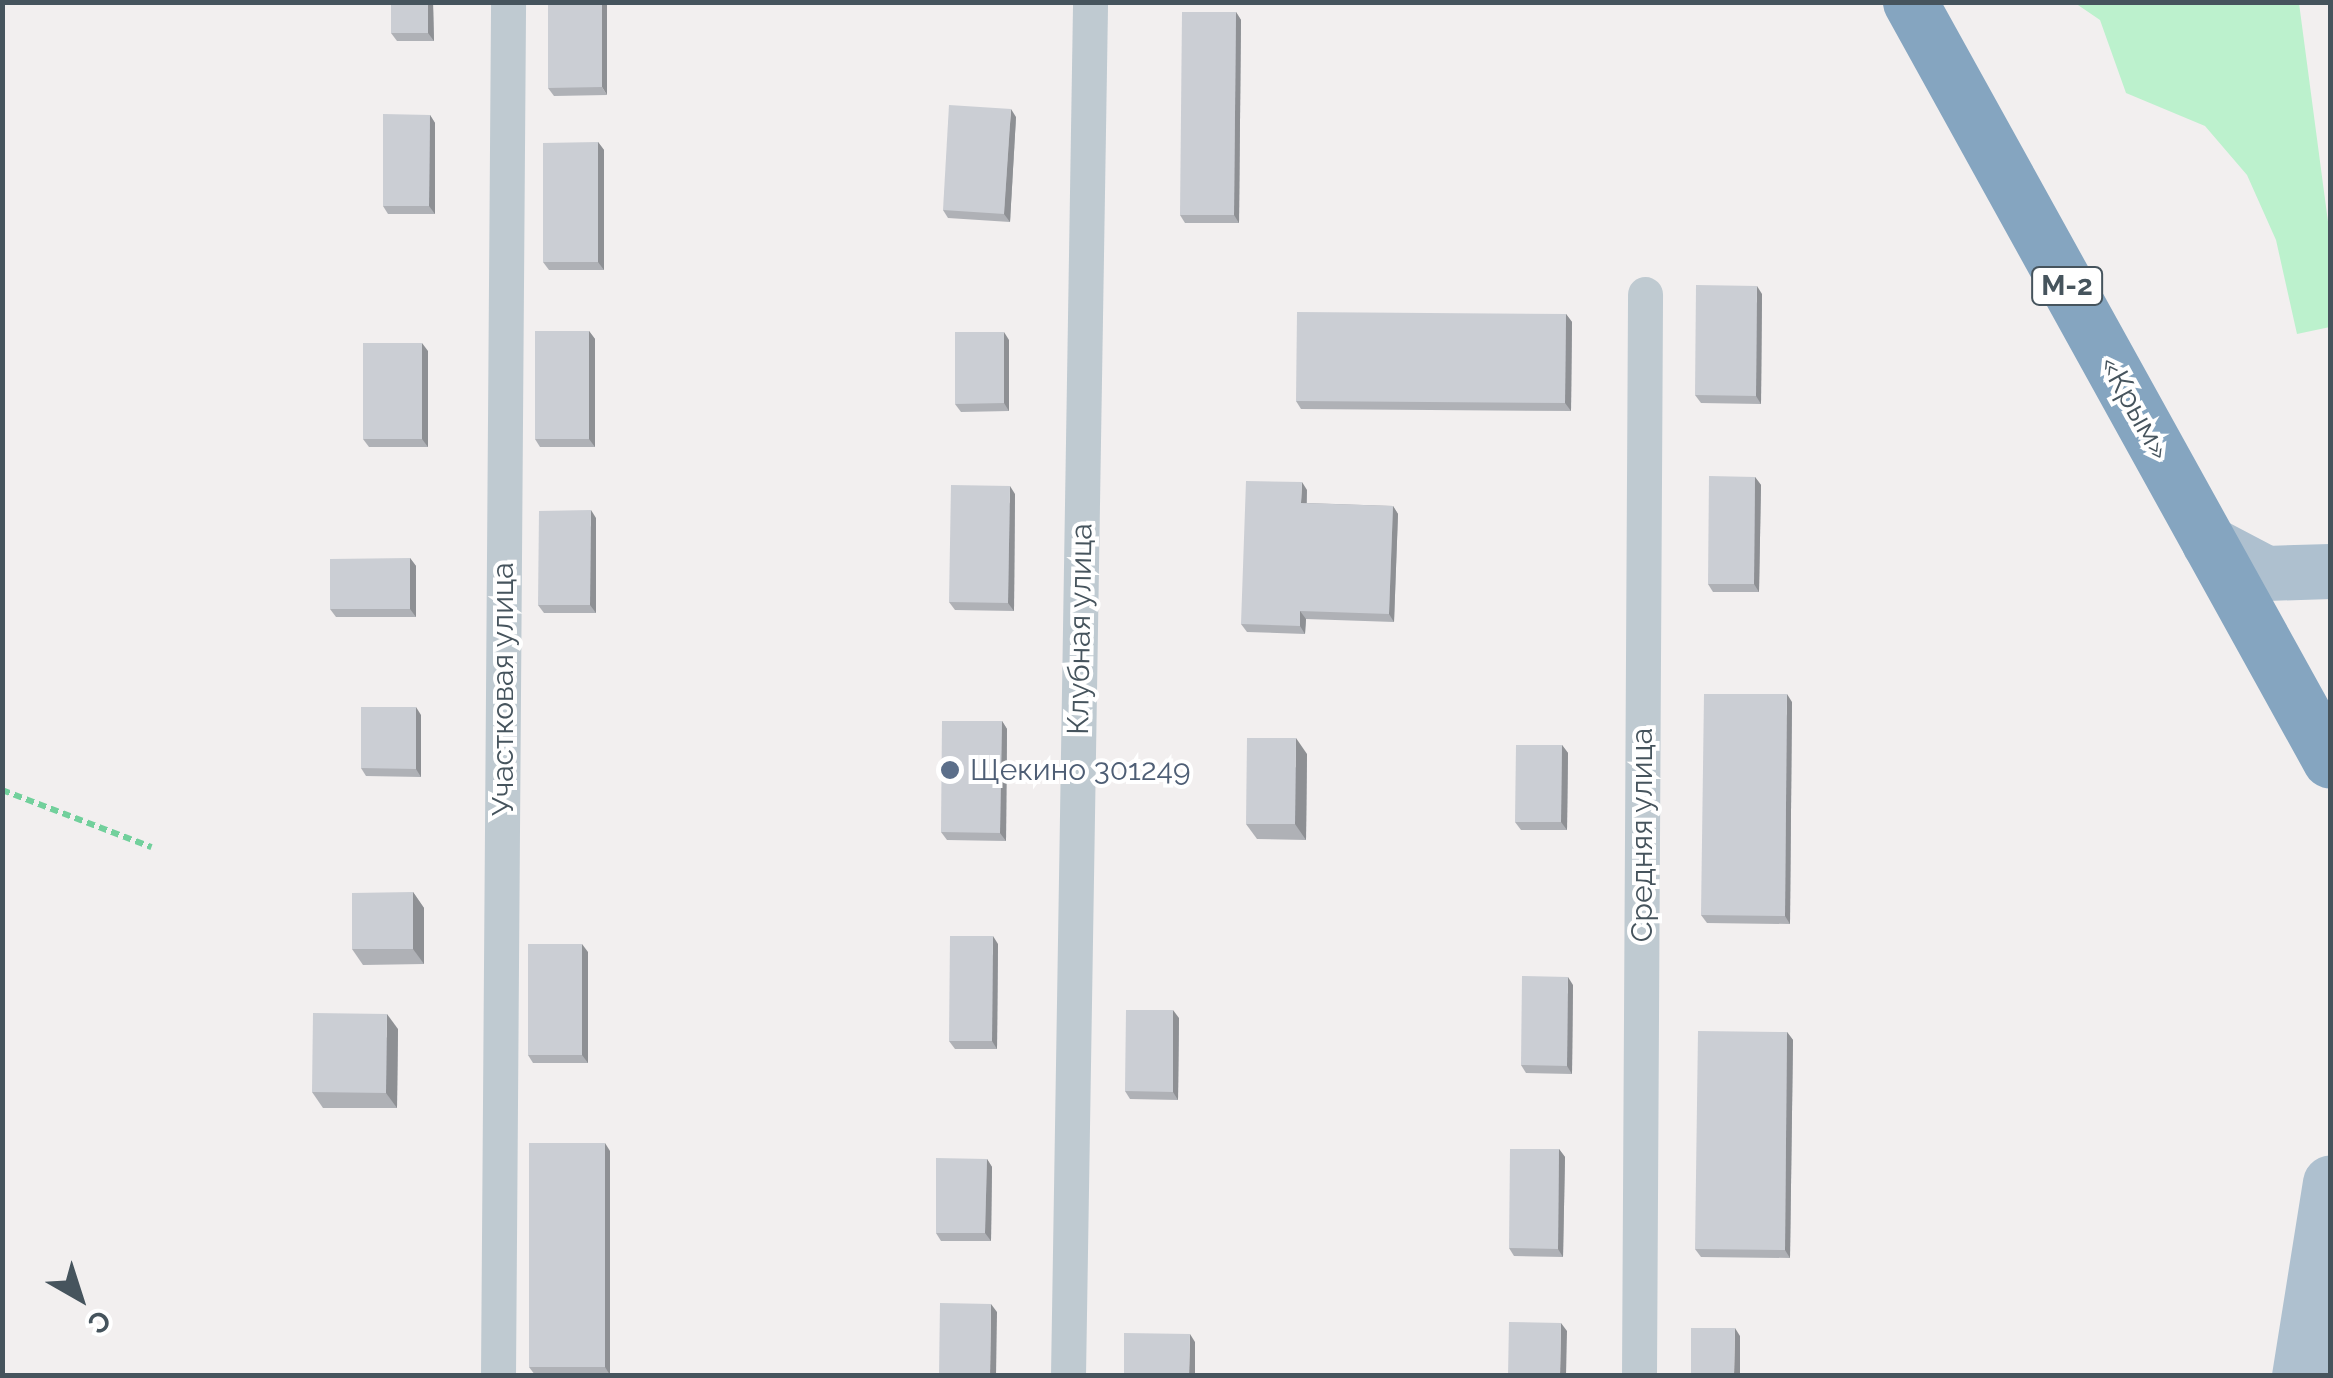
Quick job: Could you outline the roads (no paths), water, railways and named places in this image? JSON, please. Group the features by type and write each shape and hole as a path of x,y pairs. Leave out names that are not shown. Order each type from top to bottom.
{"highway":[{"name":"«Крым»","path":"1910,2 2330,760"}],"main road":[{"path":"2209,543 2266,573 2330,570"},
{"path":"2299,1376 2330,1182"}],"street":[{"name":"Участковая улица","path":"498,1376 508,2"},
{"name":"Клубная улица","path":"1068,1376 1090,2"},
{"name":"Средняя улица","path":"1639,1376 1646,294"}],"place":[{"name":"Щекино 301249","path":"950,770"}]}
